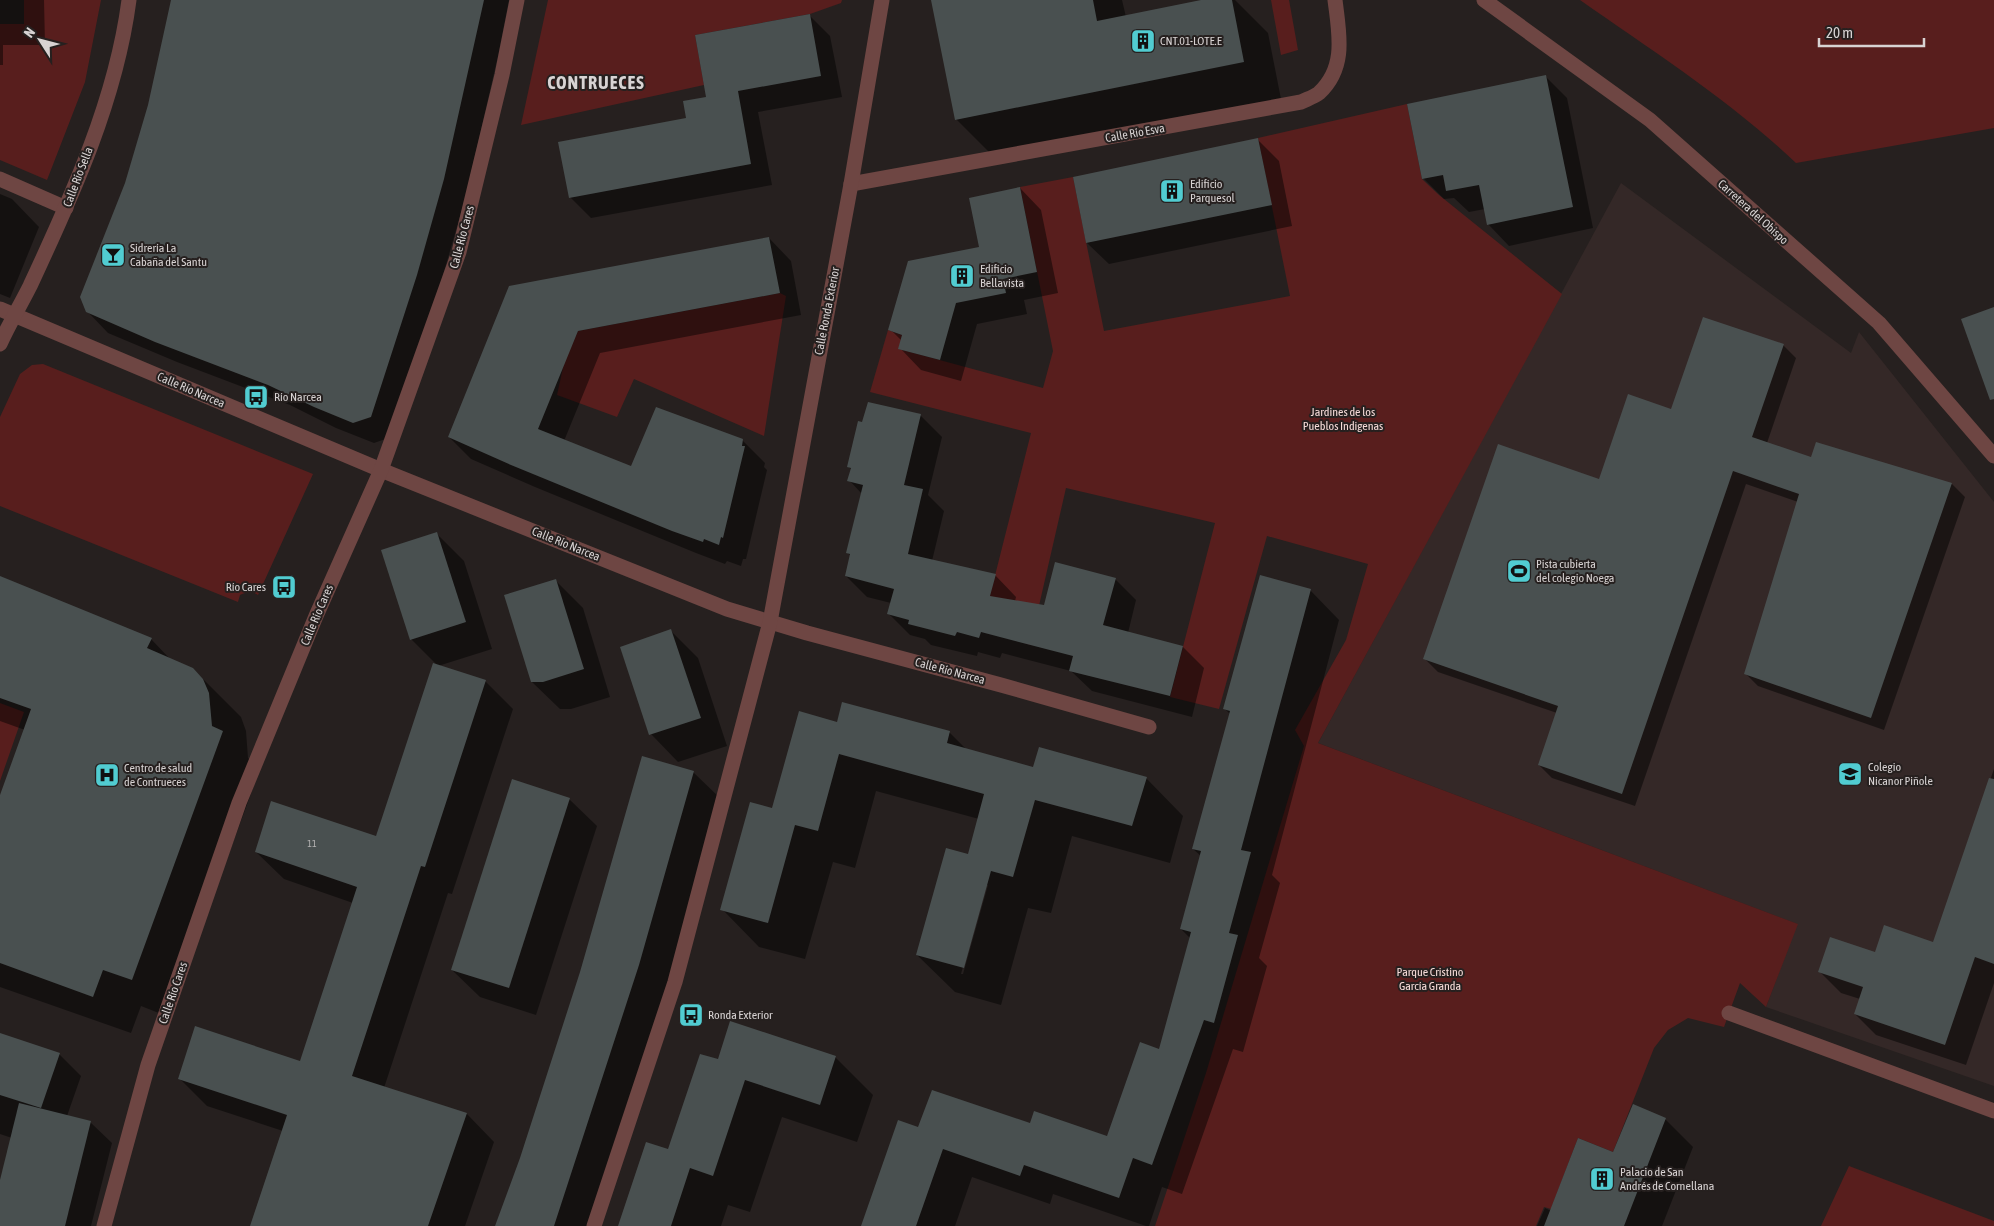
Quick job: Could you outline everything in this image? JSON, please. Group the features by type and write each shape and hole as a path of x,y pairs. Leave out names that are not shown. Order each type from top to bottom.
{"street":[{"name":"Calle Río Sella","path":"0,344 7,312 30,285 66,208 102,114 125,30 129,0"},
{"name":"Calle Río Cares","path":"104,1226 148,1065 240,803 316,616 381,470 459,252 502,75 518,0"},
{"name":"Calle Ronda Exterior","path":"770,622 852,184 882,0"},
{"name":"Calle Río Esva","path":"852,184 1301,102 1318,93 1335,71 1340,52 1340,36 1335,0"},
{"name":"Carretera del Obispo","path":"1484,0 1650,120 1879,323 1994,456"},
{"path":"0,179 66,208"},
{"name":"Calle Río Narcea","path":"7,312 381,470 727,609 1149,728"},
{"path":"594,1226 675,982 770,622"},
{"path":"1729,1013 1994,1112"}],"shaded area":[{"path":"1621,183 1851,353 1859,332 1994,502 1994,1086 1766,1007 1797,924 1318,743"}],"green space":[{"path":"24,0 101,0 85,82 47,180 0,160 0,24 24,24"},
{"path":"548,0 842,0 841,3 810,14 695,35 704,85 521,125"},
{"path":"1271,0 1289,0 1298,50 1281,55"},
{"path":"1580,0 1994,0 1994,128 1796,163 1719,98"},
{"path":"1407,104 1422,179 1439,195 1562,294 1318,743 1798,924 1766,1007 1740,983 1724,1027 1688,1018 1668,1030 1654,1048 1613,1152 1578,1138 1551,1209 1544,1207 1536,1226 1155,1226 1206,1073 1304,746 1295,730 1346,640 1368,564 1267,536 1219,709 1170,697 1215,523 1066,488 1030,645 982,627 1031,433 870,392 888,330 902,335 899,349 1043,388 1053,351 1020,187 1073,177 1104,331 1290,296 1258,138"},
{"path":"780,293 786,296 764,436 634,379 617,417 557,395 564,363 578,331"},
{"path":"43,364 313,474 258,595 252,592 240,595 238,602 0,506 0,417 20,374 32,365"},
{"path":"0,703 24,712 0,781"},
{"path":"1849,1166 1994,1221 1994,1226 1821,1226"}],"building":[{"path":"171,0 484,0 444,179 417,275 371,417 353,423 268,385 155,342 86,312 80,297 125,183 148,105"},
{"path":"931,0 1093,0 1097,21 1201,0 1232,0 1244,62 955,120"},
{"path":"810,14 821,76 738,91 751,164 569,198 558,142 686,118 683,101 706,97 695,35"},
{"path":"1546,75 1573,207 1487,225 1479,185 1446,191 1443,175 1422,179 1407,104"},
{"name":"Edificio Parquesol","path":"1258,138 1272,205 1086,243 1073,177"},
{"name":"Edificio Bellavista","path":"1020,187 1037,272 1003,279 1006,293 956,303 940,360 898,349 902,335 888,330 908,261 979,247 969,198"},
{"path":"769,237 780,293 578,331 538,429 631,466 656,407 743,439 742,446 745,446 723,538 721,537 719,545 704,539 703,542 672,531 448,437 509,286"},
{"path":"1994,307 1994,399 1990,400 1961,319"},
{"path":"1703,317 1784,344 1752,437 1811,457 1816,442 1952,483 1871,718 1744,674 1799,494 1733,471 1622,794 1538,765 1558,706 1423,659 1498,444 1599,479 1628,394 1671,409"},
{"path":"868,402 921,414 904,485 923,489 908,554 996,574 990,596 1044,605 1055,562 1116,578 1103,625 1183,646 1170,696 1069,671 1073,656 981,632 979,638 957,632 955,636 908,624 909,620 887,614 894,589 845,576 850,554 846,553 863,485 847,481 851,468 847,467 858,421 862,422"},
{"path":"437,532 466,622 410,640 381,550"},
{"path":"1260,575 1311,589 1241,850 1251,852 1229,933 1238,935 1214,1023 1204,1020 1152,1165 1133,1158 1119,1198 1024,1165 1020,1176 943,1149 916,1226 861,1226 898,1120 918,1127 932,1090 1030,1123 1034,1111 1107,1136 1140,1042 1159,1049 1191,932 1180,929 1201,851 1192,849 1230,711 1223,709"},
{"name":"Centro de salud de Contrueces","path":"0,576 152,638 147,648 193,668 203,679 209,693 212,726 223,731 132,980 103,970 93,997 0,963 0,795 31,709 0,698"},
{"path":"556,579 584,669 543,682 531,682 504,595"},
{"path":"671,629 701,718 649,735 620,647"},
{"path":"433,663 486,680 425,867 421,866 352,1076 467,1113 428,1226 250,1226 287,1115 178,1079 195,1026 300,1061 357,887 255,852 271,801 376,836"},
{"path":"842,702 950,731 947,743 1033,767 1039,747 1147,777 1132,826 1035,800 1013,877 991,871 964,968 916,955 946,848 968,854 984,794 839,754 818,831 795,825 768,923 720,910 750,802 772,808 799,711 837,722"},
{"path":"642,756 694,771 639,965 554,1226 495,1226 520,1158 580,972"},
{"path":"1989,778 1994,779 1994,964 1975,957 1945,1045 1854,1014 1863,987 1818,972 1830,937 1875,952 1884,925 1933,942"},
{"path":"512,779 570,798 509,988 451,970"},
{"path":"730,1021 836,1056 820,1105 745,1080 713,1176 690,1168 671,1226 618,1226 646,1142 668,1149 700,1054 718,1059"},
{"path":"0,1033 60,1053 41,1108 0,1095"},
{"path":"19,1103 91,1121 65,1226 0,1226 0,1180"},
{"name":"Palacio de San Andrés de Cornellana","path":"1633,1104 1666,1118 1624,1226 1544,1226 1578,1138 1613,1152"}],"place":[{"name":"CNT.01-LOTE.E","path":"1143,41"},
{"name":"Edificio Parquesol","path":"1172,191"},
{"name":"Sidrería La Cabaña del Santu","path":"113,255"},
{"name":"Edificio Bellavista","path":"962,276"},
{"name":"Río Narcea","path":"256,397"},
{"name":"Pista cubierta del colegio Noega","path":"1519,571"},
{"name":"Río Cares","path":"284,587"},
{"name":"Colegio Nicanor Piñole","path":"1850,774"},
{"name":"Centro de salud de Contrueces","path":"107,775"},
{"name":"Ronda Exterior","path":"691,1015"},
{"name":"Palacio de San Andrés de Cornellana","path":"1602,1179"}],"district":[{"name":"CONTRUECES","path":"596,82"}],"park label":[{"name":"Jardines de los Pueblos Indigenas","path":"1343,419"},
{"name":"Parque Cristino García Granda","path":"1430,979"}]}
